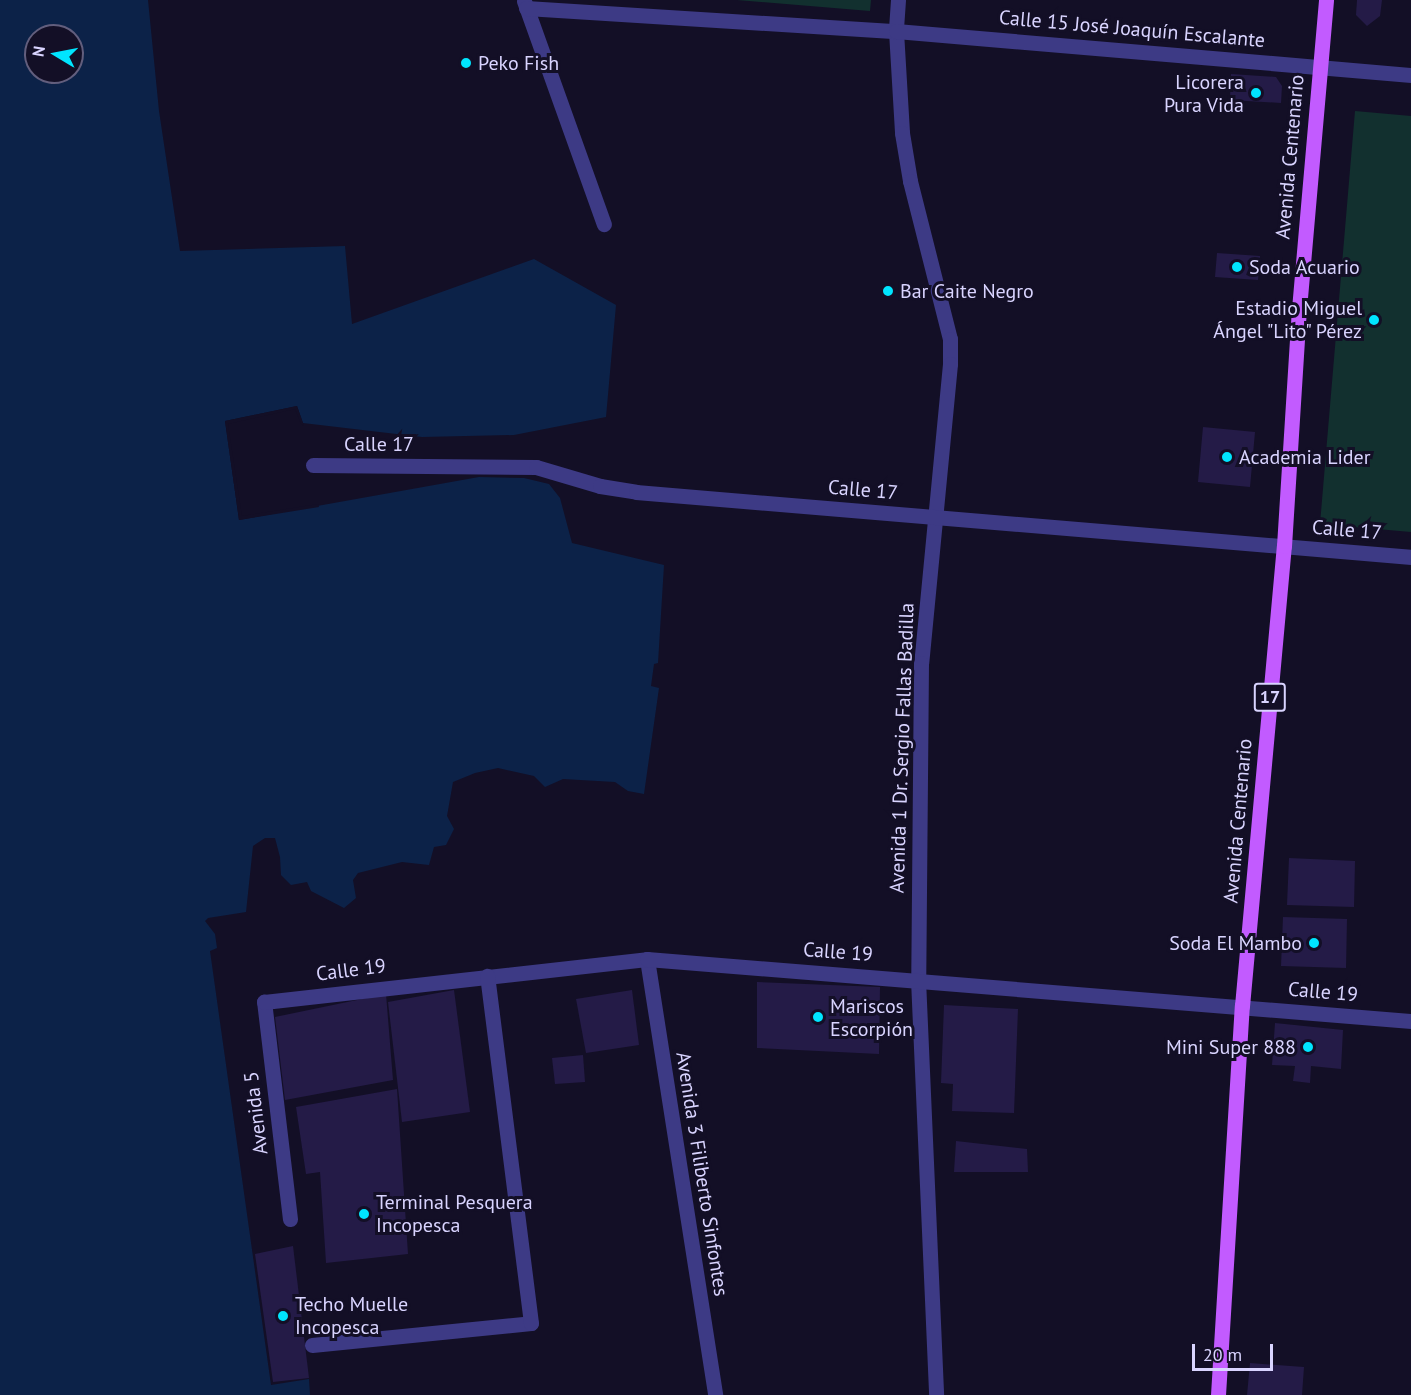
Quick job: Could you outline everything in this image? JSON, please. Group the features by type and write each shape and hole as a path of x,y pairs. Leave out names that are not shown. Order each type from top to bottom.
{"main road":[{"name":"Avenida Centenario","path":"1218,1395 1242,1006 1284,546 1319,66 1326,0"}],"street":[{"name":"Avenida 1 Dr. Sergio Fallas Badilla","path":"898,0 896,31 902,133 910,181 950,339 950,364 933,516 921,663 918,979 936,1395"},
{"name":"Calle 15 José Joaquín Escalante","path":"525,4 896,31 1411,75"},
{"path":"525,4 604,224"},
{"name":"Calle 17","path":"313,465 536,467 600,486 636,492 1411,556"},
{"name":"Calle 19","path":"264,1002 647,959 918,979 1411,1021"},
{"name":"Avenida 3 Filiberto Sinfontes","path":"647,959 715,1395"},
{"path":"312,1345 531,1323 487,976"},
{"name":"Avenida 5","path":"264,1002 290,1219"}],"green space":[{"path":"737,0 871,0 870,11"},
{"name":"Estadio Miguel Ángel \"Lito\" Pérez","path":"1355,111 1411,116 1411,532 1320,524"}],"water":[{"path":"0,0 148,0 159,111 180,251 345,246 352,324 534,259 616,305 606,417 514,435 422,437 303,423 297,406 225,421 239,520 479,477 524,478 549,484 560,498 572,543 664,565 658,663 654,664 651,686 659,688 644,794 628,791 615,782 563,779 545,787 534,776 498,768 475,773 453,782 447,816 454,829 446,845 434,847 429,865 402,862 358,873 353,880 356,898 344,908 311,891 307,882 291,885 281,875 280,857 275,838 265,838 253,846 246,912 208,918 205,921 215,934 217,948 210,951 271,1385 309,1379 310,1395 0,1395"}],"pier":[{"path":"297,406 304,426 295,409 228,424 242,516 318,504 319,507 239,520 225,421"}],"building":[{"path":"1357,0 1382,0 1380,16 1367,26 1356,15"},
{"name":"Licorera Pura Vida","path":"1231,74 1276,77 1282,86 1281,103 1230,100"},
{"name":"Soda Acuario","path":"1217,253 1260,256 1258,280 1215,277"},
{"name":"Academia Lider","path":"1203,427 1255,432 1250,487 1198,482"},
{"path":"1289,858 1355,861 1354,907 1287,905"},
{"name":"Soda El Mambo","path":"1283,917 1347,919 1346,968 1281,966"},
{"name":"Mariscos Escorpión","path":"757,982 880,987 879,1054 757,1048"},
{"path":"454,990 470,1112 402,1122 388,1002"},
{"path":"632,990 639,1045 586,1053 576,999"},
{"path":"386,994 393,1080 285,1100 275,1017"},
{"path":"944,1005 1018,1009 1014,1113 952,1111 953,1084 941,1083"},
{"name":"Mini Super 888","path":"1275,1023 1343,1030 1341,1069 1311,1066 1310,1083 1293,1081 1295,1066 1272,1065"},
{"path":"583,1055 585,1082 555,1084 552,1058"},
{"name":"Terminal Pesquera Incopesca","path":"397,1089 408,1254 326,1263 320,1172 306,1174 296,1107"},
{"path":"956,1141 1027,1149 1028,1172 954,1172"},
{"name":"Techo Muelle Incopesca","path":"293,1246 309,1378 273,1382 255,1254"},
{"path":"1250,1363 1304,1367 1302,1395 1247,1395"}],"place":[{"name":"Peko Fish","path":"466,63"},
{"name":"Licorera Pura Vida","path":"1256,93"},
{"name":"Soda Acuario","path":"1237,267"},
{"name":"Bar Caite Negro","path":"888,291"},
{"name":"Estadio Miguel Ángel \"Lito\" Pérez","path":"1374,320"},
{"name":"Academia Lider","path":"1227,457"},
{"name":"Soda El Mambo","path":"1314,943"},
{"name":"Mariscos Escorpión","path":"818,1017"},
{"name":"Mini Super 888","path":"1308,1047"},
{"name":"Terminal Pesquera Incopesca","path":"364,1214"},
{"name":"Techo Muelle Incopesca","path":"283,1316"}]}
